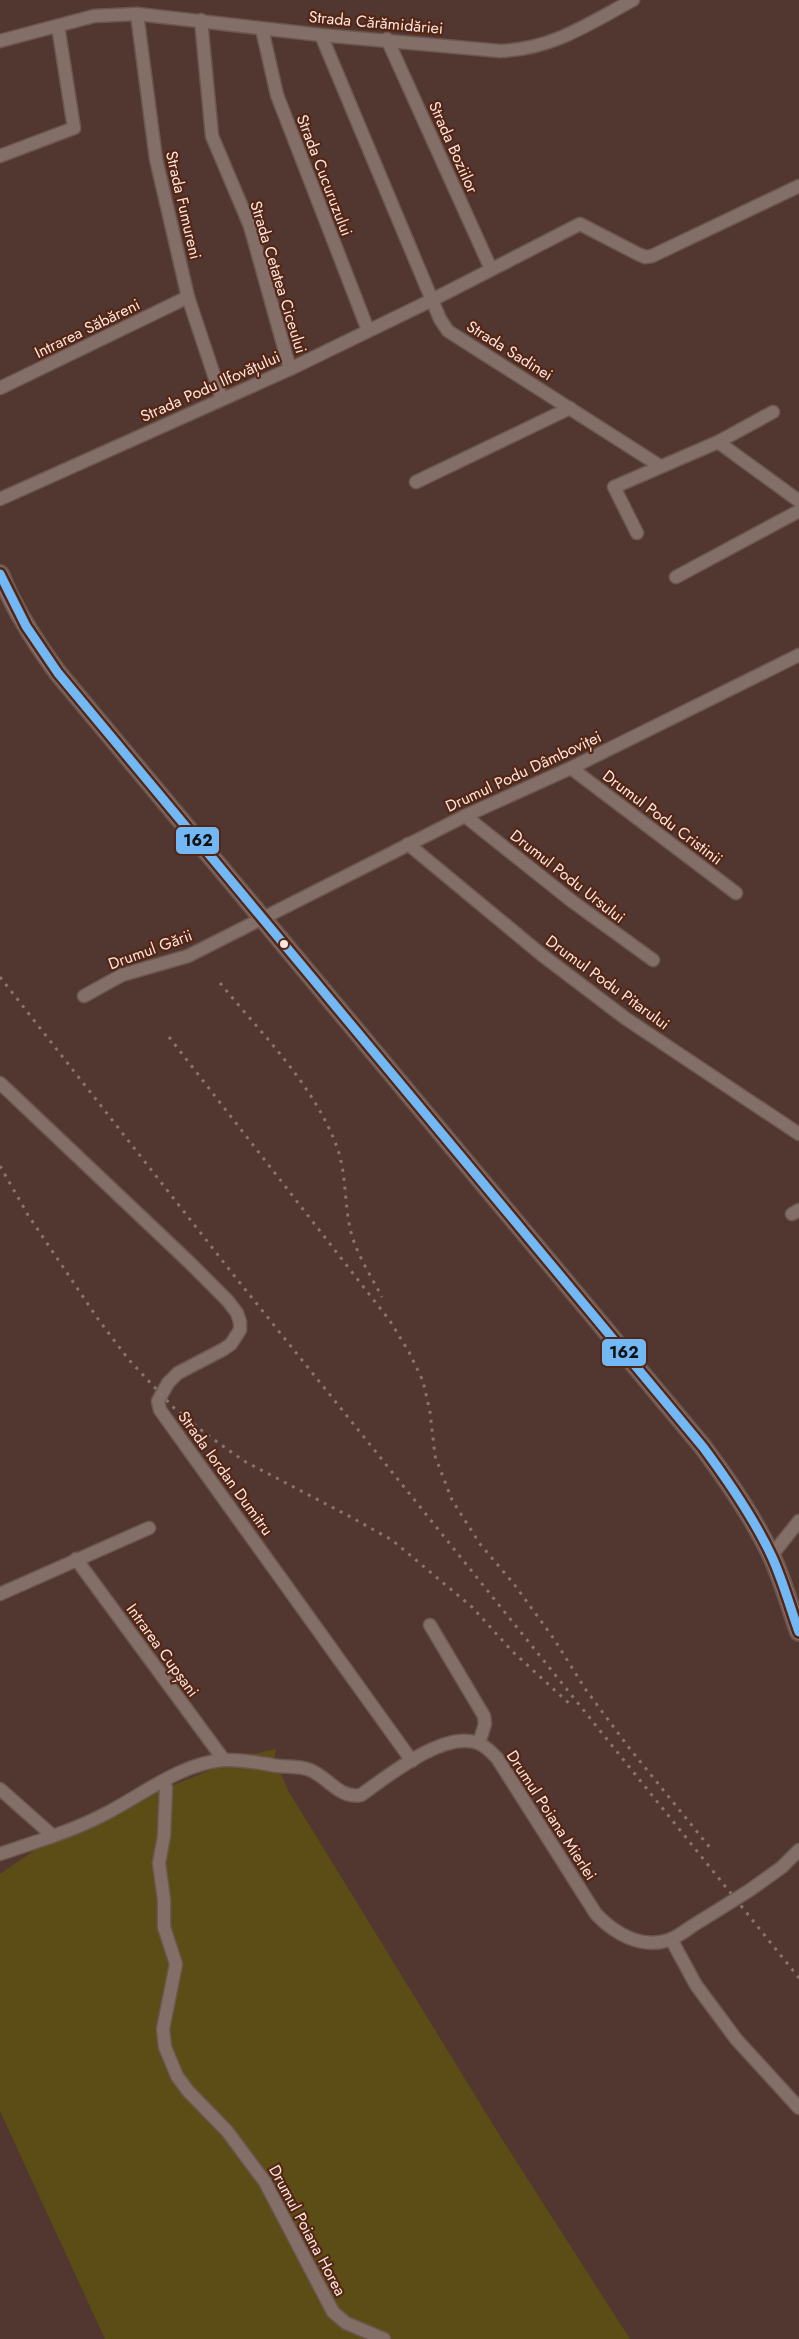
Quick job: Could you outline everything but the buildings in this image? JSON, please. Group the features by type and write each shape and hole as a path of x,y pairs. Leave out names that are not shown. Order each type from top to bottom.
{"main road":[{"path":"0,574 9,597 32,638 58,674 703,1447 736,1492 773,1559 799,1632"}],"street":[{"name":"Strada Cărămidăriei","path":"0,41 94,16 137,14 500,51 524,50 562,39 633,0"},
{"name":"Strada Fumureni","path":"137,14 156,159 188,297 222,399"},
{"name":"Strada Cetatea Ciceului","path":"201,20 212,136 250,226 290,369"},
{"path":"0,156 75,128 57,26"},
{"name":"Strada Cucuruzului","path":"262,28 277,95 368,330"},
{"name":"Strada Sadinei","path":"321,34 440,320 448,331 660,466"},
{"name":"Strada Boziilor","path":"387,39 491,269"},
{"name":"Strada Podu Ilfovățului","path":"0,499 290,369 580,224 638,254 645,257 652,256 799,186"},
{"name":"Intrarea Săbăreni","path":"0,388 188,297"},
{"path":"416,482 570,408"},
{"path":"637,533 614,487 718,442 773,412"},
{"path":"718,442 799,501"},
{"path":"676,578 799,511"},
{"path":"794,658 799,669"},
{"name":"Drumul Podu Dâmboviței","path":"262,920 408,844 571,768 794,658"},
{"name":"Drumul Podu Cristinii","path":"571,768 736,892"},
{"name":"Drumul Podu Ursului","path":"465,816 573,902 653,960"},
{"name":"Drumul Podu Pitarului","path":"408,844 542,955 625,1018 799,1134"},
{"name":"Drumul Gării","path":"84,996 122,975 188,956 262,920"},
{"name":"Strada Iordan Dumitru","path":"0,1083 189,1262 237,1313 240,1330 231,1344 173,1377 158,1401 160,1410 412,1761"},
{"path":"773,1559 775,1551 799,1521"},
{"path":"0,1594 149,1528"},
{"name":"Intrarea Cupșani","path":"76,1559 224,1760"},
{"path":"0,1854 103,1816 164,1782 205,1763 224,1760 259,1762 307,1769 339,1791 354,1796 361,1795 412,1761 449,1743 467,1741 478,1743 485,1724 484,1716 430,1625"},
{"name":"Drumul Poiana Mierlei","path":"478,1743 497,1758 603,1922 620,1934 642,1942 655,1943 671,1940"},
{"name":"Drumul Poiana Horea","path":"164,1782 166,1788 164,1836 159,1863 166,1938 176,1964 163,2028 170,2063 188,2091 227,2130 266,2182 333,2312 346,2323 384,2339"},
{"path":"0,1789 53,1836"},
{"path":"799,1850 782,1867 750,1890 671,1940 696,1985 730,2030 799,2108"}],"shaded area":[{"path":"276,1749 274,1759 289,1792 500,2136 630,2339 105,2339 0,2111 0,1874 38,1848 166,1788 245,1756"}],"railway":[{"path":"0,977 236,1278 799,1978"},
{"path":"220,983 284,1059 325,1120 339,1152 351,1233 362,1261 382,1297"},
{"path":"169,1037 390,1321 423,1381 430,1412 435,1456 452,1500 480,1544 514,1584 554,1639 586,1690 630,1749 711,1849"},
{"path":"0,1166 28,1215 98,1319 129,1360 174,1408 244,1461 392,1540 472,1607 512,1651 572,1706"}],"transit line":[{"name":"162","path":"0,574 26,626 58,673 703,1447 740,1500 765,1543 780,1575 799,1632"}]}
